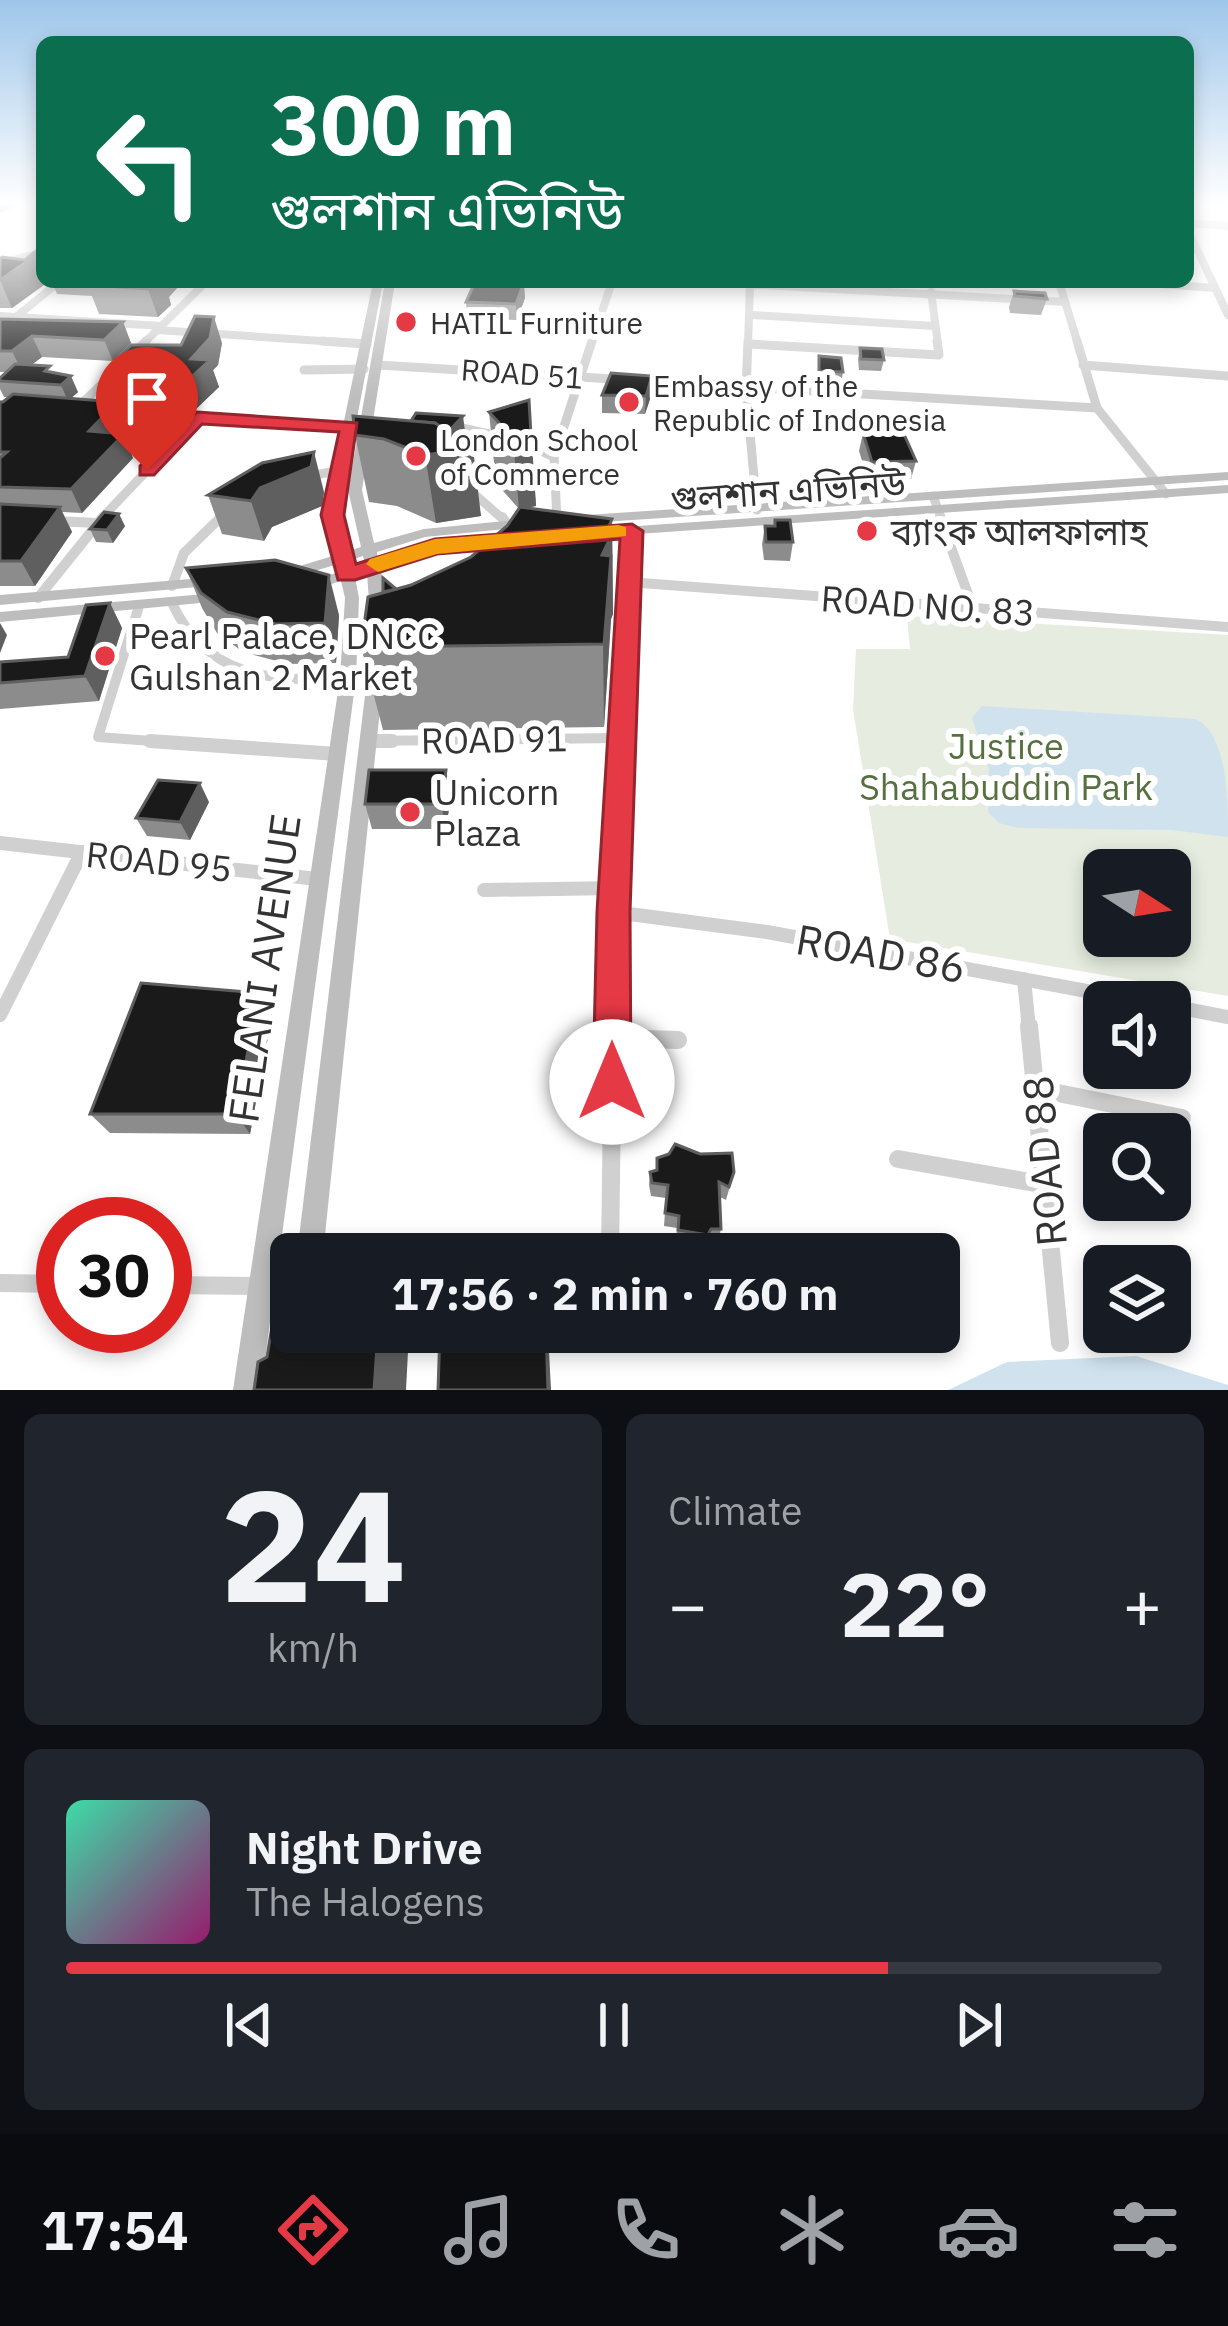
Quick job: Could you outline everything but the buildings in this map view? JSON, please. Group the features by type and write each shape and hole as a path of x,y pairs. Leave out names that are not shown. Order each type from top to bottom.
{"main road":[{"path":"371,367 368,344 377,288"},
{"path":"371,367 389,288"},
{"name":"FELANI AVENUE","path":"312,1233 379,658 371,558 355,502 368,425 371,367"},
{"name":"FELANI AVENUE","path":"282,1233 317,879 348,678 352,608 332,515 350,427 371,367"},
{"name":"গুলশান এভিনিউ","path":"1160,488 1228,476"},
{"name":"গুলশান এভিনিউ","path":"555,528 632,531 937,503 1160,488 1228,489"},
{"name":"গুলশান এভিনিউ","path":"513,539 555,528 757,510 937,503"},
{"name":"গুলশান এভিনিউ","path":"279,584 371,558 534,537"},
{"path":"0,600 235,588"},
{"path":"0,616 139,606 172,594"},
{"name":"FELANI AVENUE","path":"247,1390 270,1310"}],"street":[{"path":"1207,269 1228,316"},
{"path":"1194,284 1228,284"},
{"path":"0,330 51,288"},
{"path":"75,411 200,288"},
{"path":"555,528 554,457 610,288"},
{"path":"750,288 746,390 757,510"},
{"path":"841,288 1065,302"},
{"path":"1061,288 1097,408 1160,488"},
{"path":"751,344 940,356 932,292"},
{"path":"752,315 934,326"},
{"path":"0,316 368,344"},
{"path":"1083,365 1228,376"},
{"name":"ROAD 51","path":"304,370 371,367 1097,408"},
{"path":"56,410 350,427"},
{"path":"38,598 97,523 197,418"},
{"path":"368,425 385,424"},
{"path":"435,424 517,440 554,457"},
{"path":"358,468 379,468"},
{"path":"293,480 340,470"},
{"path":"454,481 482,496 513,539"},
{"path":"937,503 973,608"},
{"path":"229,510 184,553 172,594 183,631 194,645 226,665 295,680 348,678"},
{"path":"39,520 97,523"},
{"path":"610,1233 614,912 632,531"},
{"name":"ROAD NO. 83","path":"628,582 1228,627"},
{"path":"139,606 98,737 337,754"},
{"name":"ROAD 91","path":"367,741 621,738"},
{"name":"ROAD 95","path":"0,843 317,879"},
{"path":"0,1016 82,852"},
{"path":"484,890 615,888"},
{"name":"ROAD 86","path":"614,912 767,932 1083,990"},
{"name":"ROAD 88","path":"1024,979 1060,1343"},
{"path":"1191,1010 1228,1017"},
{"path":"613,1038 678,1040"},
{"path":"1038,1090 1156,1113"},
{"path":"898,1159 1047,1184"},
{"path":"0,1283 36,1284"},
{"path":"192,1285 270,1286"}],"green space":[{"name":"Justice Shahabuddin Park","path":"907,616 1228,635 1228,996 1191,990 1191,981 1139,981 890,939 853,709 856,649 910,649"}],"water":[{"path":"982,706 1196,719 1207,727 1220,754 1228,837 1172,830 1018,828 999,823 988,812 989,769 972,718"},
{"path":"1136,1356 1228,1385 1228,1390 948,1390 1007,1362"}],"slow traffic":[{"path":"378,564 435,547 618,532"}],"place":[{"name":"HATIL Furniture","path":"406,322"},
{"name":"Embassy of the Republic of Indonesia","path":"629,402"},
{"name":"London School of Commerce","path":"416,456"},
{"name":"ব্যাংক আলফালাহ","path":"867,531"},
{"name":"Pearl Palace, DNCC Gulshan 2 Market","path":"105,656"},
{"name":"Unicorn Plaza","path":"410,812"}],"route":[{"path":"147,470 197,418 350,427 332,515 346,575 435,547 632,531 614,912 612,1082"}]}
